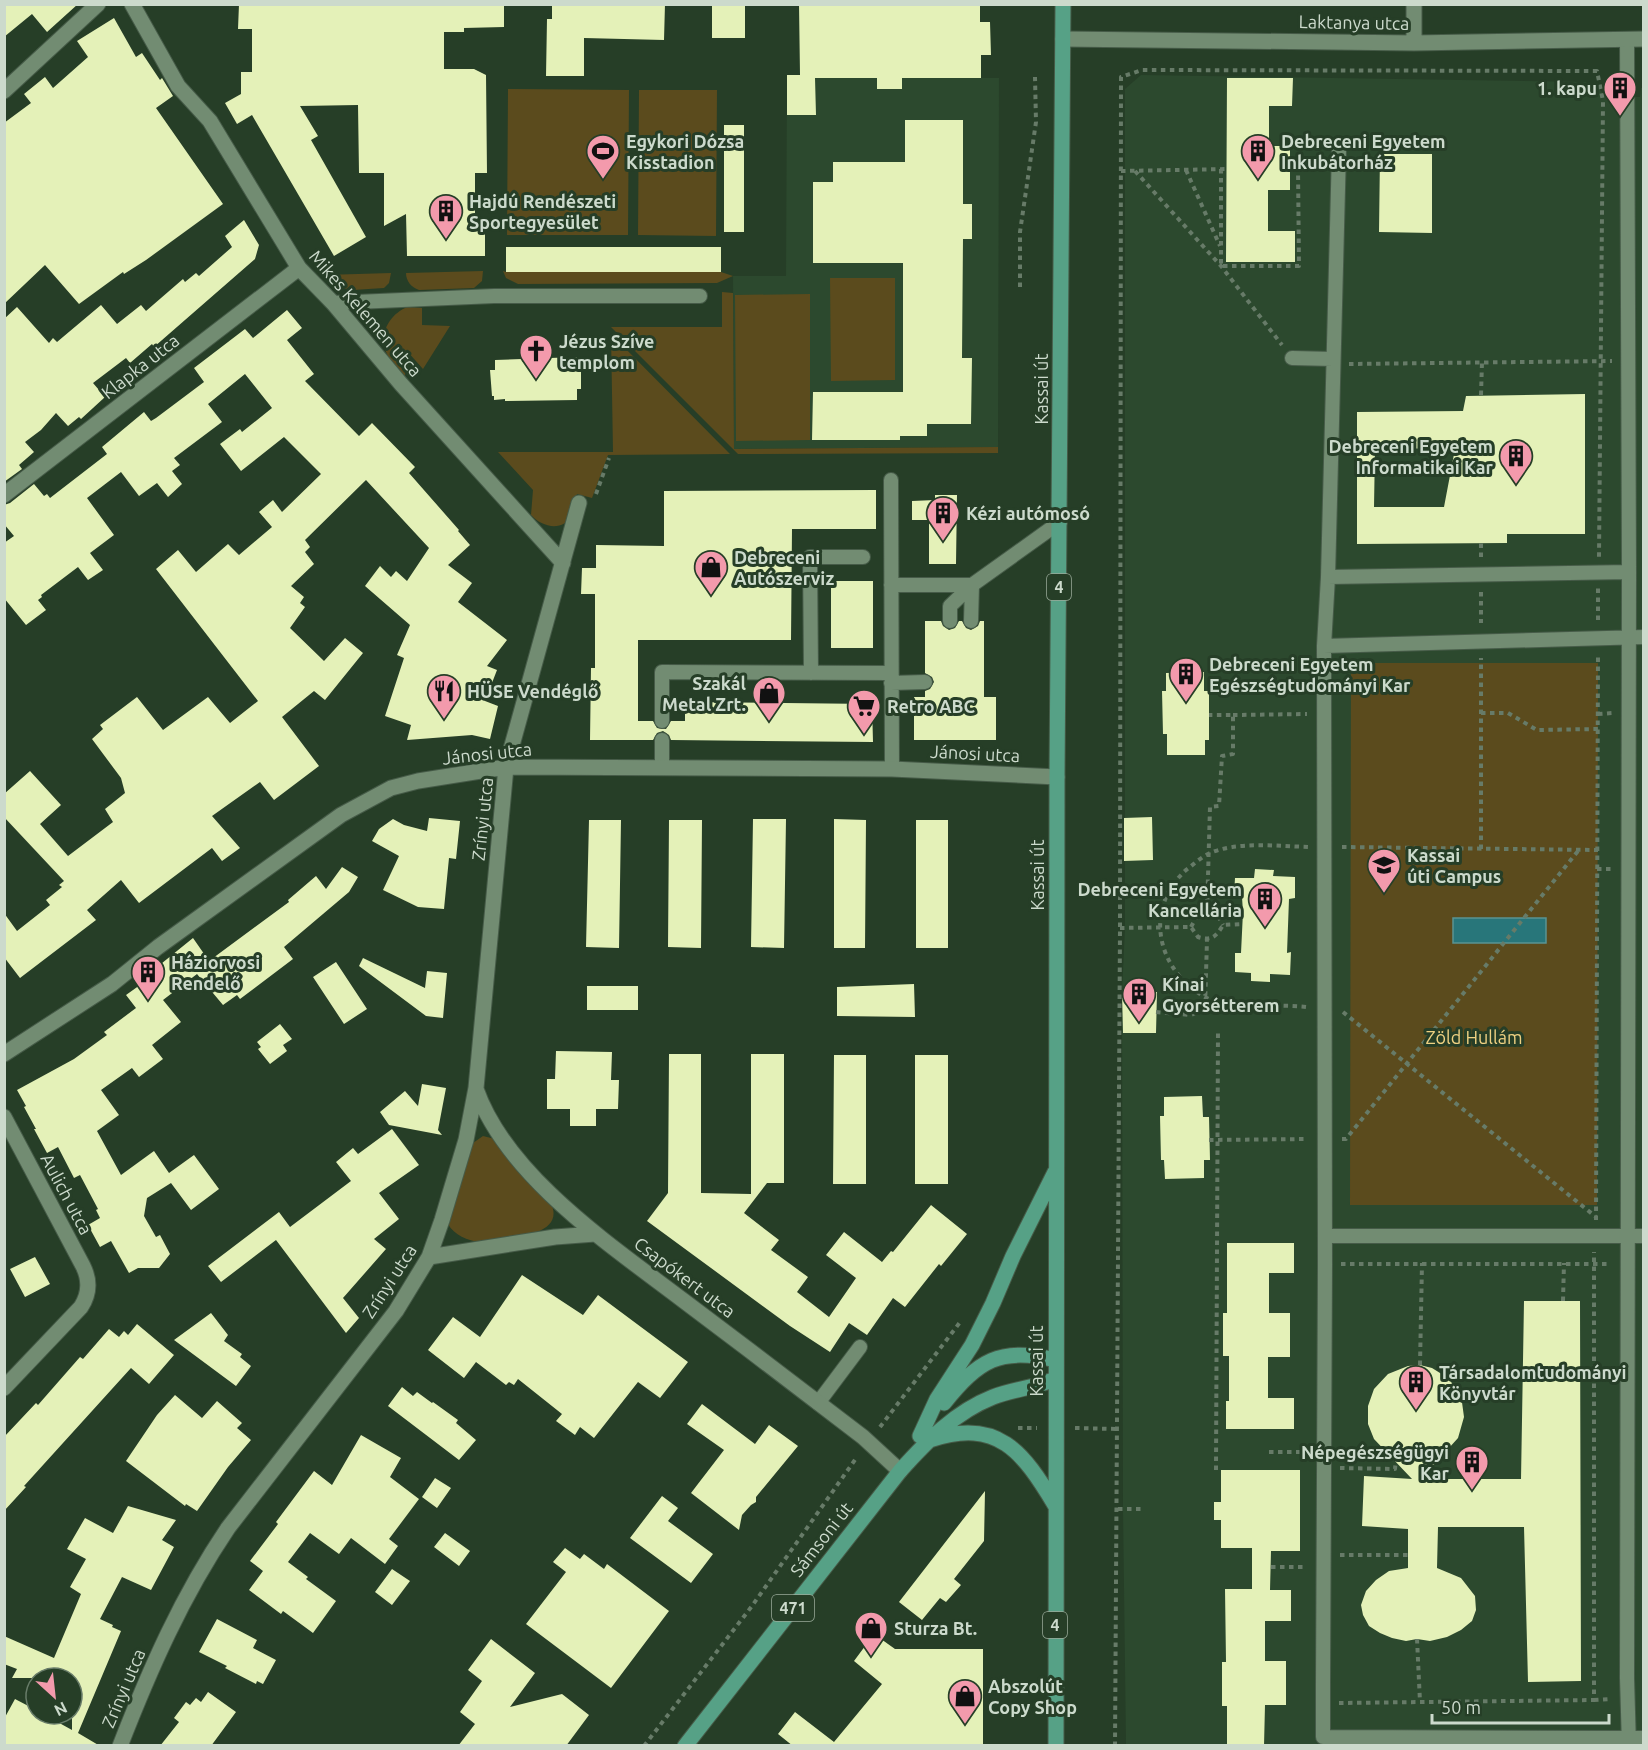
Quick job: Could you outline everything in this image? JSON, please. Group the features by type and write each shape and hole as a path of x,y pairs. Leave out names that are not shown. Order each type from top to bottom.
{"main road":[{"name":"Kassai út","path":"1056,1746 1057,777 1063,4"},
{"path":"1055,1505 1025,1460 1014,1448 1002,1441 974,1433 923,1438 937,1399 972,1345 1056,1170"},
{"name":"Sámsoni út","path":"685,1746 900,1471 953,1392 971,1373 987,1361 1005,1356 1026,1355 1055,1360"},
{"name":"Sámsoni út","path":"923,1438 982,1401 1055,1379"}],"street":[{"path":"4,91 98,4"},
{"name":"Mikes Kelemen utca","path":"132,4 178,86 210,121 299,268 333,303 401,384 563,563"},
{"path":"1414,4 1414,43"},
{"name":"Laktanya utca","path":"1063,39 1414,43 1644,39"},
{"name":"Klapka utca","path":"4,495 299,268"},
{"path":"506,767 579,503"},
{"name":"Jánosi utca","path":"4,1054 112,984 216,905 341,815 391,788 418,781 506,767 891,769 1057,777"},
{"name":"Zrínyi utca","path":"120,1746 178,1610 212,1551 396,1311 429,1257 455,1179 476,1088 506,767"},
{"name":"Csapókert utca","path":"476,1088 490,1121 508,1146 555,1198 595,1234 818,1403 868,1442 900,1471"},
{"name":"Aulich utca","path":"4,1117 83,1266 88,1290 81,1306 4,1388"},
{"path":"429,1257 555,1237 595,1234"}],"lane":[{"path":"1627,39 1629,1742"},
{"path":"1339,150 1328,577 1324,646 1323,1737 1629,1742 1644,1738"},
{"path":"333,303 494,296 700,296"},
{"path":"1292,358 1333,361"},
{"path":"891,480 891,769"},
{"path":"950,621 950,606 972,585 1060,522"},
{"path":"811,673 810,557 863,557"},
{"path":"1328,577 1629,572"},
{"path":"891,585 972,585"},
{"path":"971,621 972,585"},
{"path":"1324,646 1644,637"},
{"path":"662,721 662,672 811,673 925,682"},
{"path":"662,740 662,768"},
{"path":"1325,1236 1644,1236"},
{"path":"818,1403 861,1347"}],"path":[{"path":"1116,1746 1121,77 1142,70 1597,71 1603,101 1598,630"},
{"path":"1020,287 1020,232 1036,122 1035,77"},
{"path":"1221,266 1299,266 1298,168 1290,168"},
{"path":"1186,170 1222,250"},
{"path":"1221,170 1221,266"},
{"path":"1120,171 1227,170"},
{"path":"1135,171 1221,266 1292,358"},
{"path":"1333,361 1628,361"},
{"path":"1481,395 1482,362"},
{"path":"1323,1703 1594,1700 1598,653"},
{"path":"1209,715 1325,713"},
{"path":"1481,849 1481,713 1508,713 1537,730 1598,729"},
{"path":"1207,911 1210,807 1219,806 1222,756 1233,754 1233,715"},
{"path":"1596,1217 1341,1010 1297,1006 1227,1005 1206,997 1184,981 1172,965 1163,949 1159,929 1165,900 1177,879 1208,854 1252,846 1598,850"},
{"path":"1209,1140 1346,1138 1579,850"},
{"path":"1207,911 1218,916 1223,926"},
{"path":"1191,927 1197,916 1207,911"},
{"path":"1223,926 1242,924"},
{"path":"1191,927 1198,937 1207,940 1217,935 1223,926"},
{"path":"1120,928 1191,927"},
{"path":"1156,1012 1191,1015 1205,1008 1207,940"},
{"path":"1216,1470 1218,1032"},
{"path":"1420,1365 1422,1263"},
{"path":"1563,1301 1564,1263"},
{"path":"1325,1264 1627,1264"},
{"path":"644,1746 752,1606 868,1442 965,1315"},
{"path":"1269,1452 1325,1452"},
{"path":"1324,1467 1395,1469 1396,1458"},
{"path":"1118,1509 1143,1509"},
{"path":"1271,1567 1408,1555"},
{"path":"1417,1639 1420,1702"}],"shaded area":[{"name":"Kassai úti Campus","path":"1141,75 1592,82 1606,96 1640,97 1641,88 1643,88 1643,1745 1126,1745 1122,992 1125,928 1125,89"},
{"path":"787,78 877,78 877,89 902,89 902,78 999,78 998,447 734,449 733,276 786,276"}],"green space":[{"path":"508,89 629,90 628,235 507,235"},
{"path":"639,90 717,90 716,236 638,235"},
{"path":"483,271 482,281 474,288 419,290 410,283 406,273"},
{"path":"503,271 721,272 733,276 717,283 518,284 506,278"},
{"path":"391,273 389,283 384,288 353,290 337,287 324,275"},
{"path":"830,278 895,278 895,380 831,381"},
{"path":"722,292 733,293 734,449 998,447 998,453 738,454 611,327 722,327"},
{"path":"810,294 810,440 736,441 735,295"},
{"path":"407,307 422,308 422,325 450,326 423,369 407,351 405,376 388,357 384,339 390,320"},
{"path":"611,334 730,454 608,455 592,498 577,494 572,514 568,520 558,526 546,525 531,515 533,490 498,452 613,452"},
{"name":"Zöld Hullám","path":"1351,663 1598,663 1597,1205 1350,1205"},
{"path":"483,1136 495,1139 550,1201 553,1211 552,1220 548,1226 531,1234 480,1242 462,1237 448,1224 473,1143"}],"water":[{"path":"1453,918 1546,918 1546,943 1453,943"}],"building":[{"path":"4,4 78,4 47,32 32,14 4,37"},
{"path":"239,4 504,4 504,27 464,28 464,32 444,32 444,69 474,69 486,75 487,173 475,173 475,224 485,224 485,256 407,256 406,214 384,226 384,173 359,173 358,105 300,106 318,136 311,140 366,237 334,256 252,115 237,124 225,103 241,94 241,72 252,72 252,29 238,29"},
{"path":"552,4 665,4 664,40 584,38 584,76 546,76 547,19 552,19"},
{"path":"712,4 745,4 745,38 712,38"},
{"path":"799,4 980,4 980,22 990,22 991,55 981,55 981,78 902,78 902,89 877,89 877,78 815,78 816,115 787,115 787,75 800,75"},
{"path":"114,18 136,57 142,53 173,96 156,108 223,204 146,260 124,274 123,272 79,304 45,265 4,304 4,123 31,103 24,94 45,77 53,88 88,57 77,41"},
{"name":"Debreceni Egyetem Inkubátorház","path":"1227,78 1293,78 1292,106 1269,106 1269,146 1290,146 1290,190 1268,190 1268,231 1295,231 1295,262 1226,262"},
{"path":"905,120 963,120 963,204 972,204 972,239 963,239 962,358 972,358 971,424 927,424 927,436 900,436 900,440 812,440 813,392 903,392 903,263 813,263 813,182 833,182 833,162 905,162"},
{"path":"724,125 744,125 744,232 724,232"},
{"path":"1380,154 1432,154 1432,233 1379,232"},
{"path":"244,220 259,245 255,259 154,347 152,344 130,363 126,358 93,383 105,397 81,419 79,417 68,426 56,413 41,430 25,442 34,452 19,465 22,469 4,482 4,319 17,307 49,343 53,338 57,342 101,305 117,324 141,305 146,311 183,279 185,282 196,273 199,276 232,247 225,236"},
{"path":"506,247 721,247 721,272 506,272"},
{"path":"287,310 302,328 287,340 314,374 305,381 359,436 372,423 415,467 409,473 470,545 448,565 472,583 458,602 507,640 487,666 497,670 485,701 498,706 490,739 472,735 407,740 411,725 385,716 404,658 397,655 410,625 365,586 380,566 391,577 396,571 407,581 429,548 366,480 305,540 310,547 305,552 314,564 291,586 304,597 300,603 305,607 290,628 324,661 345,638 363,653 325,700 314,691 282,717 319,766 274,800 260,782 212,816 240,848 222,861 212,848 139,903 121,880 87,910 96,920 20,978 4,957 4,913 17,931 50,905 46,900 62,887 59,885 64,881 4,817 4,794 30,771 61,805 40,824 68,856 113,822 105,809 125,793 121,778 92,739 103,729 100,725 137,697 163,730 208,697 230,723 258,701 156,569 178,550 196,572 228,544 239,555 272,527 259,512 273,500 282,512 321,474 284,437 241,471 220,444 240,429 242,432 272,408 245,374 208,404 222,422 174,458 180,465 172,471 182,484 168,497 157,483 139,496 121,472 87,498 114,535 90,553 103,570 88,580 78,567 41,595 42,597 38,600 46,610 26,625 4,598 4,543 14,536 4,524 4,505 10,503 34,484 44,496 47,494 50,498 107,454 102,447 144,412 151,421 204,382 194,368 245,329 253,338"},
{"name":"Jézus Szíve templom","path":"578,357 581,389 577,389 577,400 505,401 505,399 494,400 492,396 490,370 495,370 495,360"},
{"name":"Debreceni Egyetem Informatikai Kar","path":"1585,394 1585,534 1507,534 1507,543 1357,544 1357,412 1463,411 1466,396","holes":["1375,448 1455,449 1444,507 1374,507"]},
{"path":"876,490 876,529 792,529 791,640 638,640 638,721 653,721 657,728 666,729 671,721 685,721 685,702 872,704 873,742 671,740 669,735 663,731 657,733 653,740 590,740 591,668 595,668 595,594 581,594 582,568 596,568 596,545 664,546 664,491"},
{"path":"935,495 957,495 956,564 929,564 929,520 912,520 912,501 935,500"},
{"path":"831,581 873,581 873,648 831,648"},
{"path":"925,621 941,621 943,626 949,630 962,621 966,628 971,630 978,626 980,621 984,621 984,697 996,697 996,740 914,740 914,697 925,697 925,691 930,689 934,682 932,677 925,673"},
{"name":"Debreceni Egyetem Egészségtudományi Kar","path":"1204,672 1204,691 1209,691 1209,740 1205,740 1205,755 1167,755 1167,734 1163,734 1162,691 1166,691 1166,673"},
{"path":"1152,817 1153,860 1124,861 1124,818"},
{"path":"429,818 460,821 456,859 449,858 444,909 418,907 383,890 399,856 372,841 379,829 393,819 404,825 427,831"},
{"path":"753,819 786,819 784,948 751,947"},
{"path":"834,819 866,820 865,948 834,948"},
{"path":"589,820 621,820 619,948 586,947"},
{"path":"669,820 702,820 701,948 668,947"},
{"path":"916,820 948,820 948,948 916,948"},
{"path":"342,867 358,877 349,892 284,947 293,959 240,999 237,995 223,1005 197,974 163,1000 181,1022 152,1045 163,1059 139,1077 132,1068 101,1090 119,1115 97,1131 121,1175 154,1151 169,1173 194,1155 219,1189 191,1210 171,1183 147,1198 144,1216 156,1237 160,1235 170,1254 159,1268 138,1268 129,1273 111,1241 100,1247 88,1225 100,1218 96,1210 98,1209 80,1175 74,1178 58,1147 47,1153 17,1090 74,1059 107,1035 104,1032 136,1008 126,995 154,975 151,972 193,938 209,961 289,902 288,900 316,876 326,889"},
{"name":"Debreceni Egyetem Kancellária","path":"1255,869 1274,870 1273,876 1295,877 1295,898 1289,899 1287,953 1291,952 1290,975 1270,974 1270,982 1251,981 1251,973 1235,972 1235,953 1241,953 1243,912 1242,897 1234,896 1235,878 1254,878"},
{"path":"363,958 425,988 427,971 447,973 443,1018 426,1016 359,966"},
{"path":"336,962 367,1009 344,1024 313,977"},
{"path":"914,984 915,1017 837,1016 837,987"},
{"path":"587,986 638,986 638,1010 587,1010"},
{"name":"Kínai Gyorsétterem","path":"1122,992 1157,992 1156,1033 1123,1033"},
{"path":"280,1024 292,1039 283,1045 287,1051 270,1064 258,1049 261,1047 257,1042"},
{"path":"556,1051 612,1052 611,1080 619,1080 618,1109 596,1109 596,1126 570,1126 570,1109 547,1109 547,1079 555,1079"},
{"path":"669,1054 701,1054 701,1193 751,1194 751,1054 784,1054 784,1183 767,1183 744,1213 779,1240 771,1250 808,1277 797,1292 829,1317 856,1278 826,1255 844,1232 882,1262 891,1251 893,1252 931,1205 967,1234 941,1266 939,1264 905,1307 893,1298 867,1335 849,1323 830,1352 790,1326 647,1221 668,1193"},
{"path":"834,1055 866,1055 866,1184 833,1184"},
{"path":"915,1055 948,1055 948,1184 915,1184"},
{"path":"422,1084 446,1088 438,1130 442,1135 389,1125 380,1112 405,1091 418,1106"},
{"path":"1202,1096 1203,1117 1209,1117 1210,1160 1204,1160 1204,1178 1165,1179 1164,1160 1161,1160 1160,1116 1164,1116 1164,1097"},
{"path":"392,1129 419,1165 379,1193 399,1219 374,1239 386,1249 343,1298 359,1318 346,1333 276,1240 221,1282 208,1266 279,1212 290,1227 351,1181 336,1162 353,1148 358,1154"},
{"path":"1227,1243 1294,1243 1294,1273 1269,1273 1269,1313 1290,1313 1290,1357 1268,1357 1268,1398 1294,1398 1294,1429 1226,1429 1226,1401 1229,1401 1229,1356 1223,1356 1223,1313 1227,1313"},
{"path":"35,1257 50,1284 25,1297 10,1269"},
{"path":"522,1275 583,1315 598,1295 688,1362 660,1398 638,1382 594,1438 580,1427 575,1435 556,1421 562,1414 518,1379 514,1385 509,1382 506,1385 476,1362 464,1378 428,1350 453,1317 480,1337"},
{"name":"Népegészségügyi Kar","path":"1524,1301 1580,1301 1581,1681 1528,1682 1524,1527 1438,1527 1437,1568 1461,1578 1475,1596 1476,1610 1472,1621 1447,1637 1430,1641 1417,1639 1406,1641 1392,1638 1369,1626 1361,1605 1366,1591 1376,1580 1389,1571 1408,1568 1408,1529 1362,1526 1364,1476 1412,1479 1374,1439 1368,1424 1368,1406 1374,1389 1388,1374 1408,1366 1420,1365 1432,1368 1448,1378 1461,1395 1464,1417 1458,1438 1421,1479 1521,1479"},
{"path":"211,1313 228,1335 224,1341 242,1354 240,1357 251,1366 236,1386 174,1340"},
{"path":"137,1324 174,1355 149,1384 131,1368 4,1511 4,1437 36,1403 38,1405 80,1357 83,1359 109,1329 119,1337 124,1331 128,1335"},
{"path":"402,1387 413,1396 417,1392 433,1402 458,1420 456,1423 476,1440 459,1460 388,1406"},
{"path":"175,1395 202,1418 217,1401 242,1423 237,1428 251,1440 228,1467 197,1511 186,1504 185,1506 126,1461 157,1415"},
{"path":"702,1404 755,1444 769,1425 798,1446 756,1497 756,1502 742,1515 739,1530 691,1493 724,1450 687,1424"},
{"path":"361,1435 401,1458 390,1477 419,1499 389,1539 398,1546 385,1564 351,1538 339,1554 310,1533 288,1562 308,1577 306,1579 336,1601 313,1633 283,1611 281,1614 249,1590 263,1571 250,1561 314,1471 332,1485"},
{"path":"1221,1470 1300,1470 1300,1551 1271,1551 1270,1590 1291,1590 1291,1621 1265,1621 1265,1661 1286,1661 1286,1705 1265,1705 1264,1746 1227,1746 1227,1706 1222,1706 1222,1662 1226,1662 1225,1589 1252,1589 1252,1548 1221,1548 1221,1520 1214,1520 1214,1502 1221,1502"},
{"path":"435,1478 451,1488 437,1508 422,1497"},
{"path":"985,1491 984,1541 954,1579 961,1585 946,1602 940,1598 922,1620 899,1602"},
{"path":"662,1496 678,1508 668,1521 713,1554 691,1583 630,1538"},
{"path":"128,1506 176,1520 162,1540 174,1547 151,1590 122,1577 100,1619 121,1631 84,1719 84,1666 24,1666 24,1678 12,1678 17,1669 4,1664 4,1636 54,1658 81,1594 70,1587 86,1559 67,1549 85,1518 113,1533"},
{"path":"445,1533 470,1551 459,1566 434,1547"},
{"path":"565,1548 580,1559 584,1554 604,1569 607,1564 669,1611 611,1688 526,1624 566,1572 553,1562"},
{"path":"392,1569 410,1581 392,1605 375,1592"},
{"path":"217,1619 257,1640 253,1648 276,1660 263,1684 257,1681 256,1684 199,1652"},
{"path":"874,1634 895,1649 983,1649 983,1746 793,1746 778,1734 795,1712 834,1742 882,1684 854,1661"},
{"path":"491,1639 535,1673 510,1707 562,1694 589,1715 566,1746 458,1746 475,1724 460,1712 482,1681 468,1670"},
{"path":"208,1692 236,1712 211,1746 160,1746 179,1722 174,1718 186,1702 190,1705 196,1698 201,1702"},
{"path":"15,1699 24,1704 24,1726 65,1726 72,1730 72,1726 81,1726 78,1733 100,1746 4,1746 4,1719"}],"place":[{"name":"1. kapu","path":"1620,117"},
{"name":"Egykori Dózsa Kisstadion","path":"603,180"},
{"name":"Debreceni Egyetem Inkubátorház","path":"1258,180"},
{"name":"Hajdú Rendészeti Sportegyesület","path":"446,240"},
{"name":"Jézus Szíve templom","path":"536,380"},
{"name":"Debreceni Egyetem Informatikai Kar","path":"1516,485"},
{"name":"Kézi autómosó","path":"943,542"},
{"name":"Debreceni Autószerviz","path":"711,596"},
{"name":"Debreceni Egyetem Egészségtudományi Kar","path":"1186,703"},
{"name":"HÜSE Vendéglő","path":"444,720"},
{"name":"Szakál Metal Zrt.","path":"769,722"},
{"name":"Retro ABC","path":"864,735"},
{"name":"Kassai úti Campus","path":"1384,894"},
{"name":"Debreceni Egyetem Kancellária","path":"1265,928"},
{"name":"Háziorvosi Rendelő","path":"148,1001"},
{"name":"Kínai Gyorsétterem","path":"1139,1023"},
{"name":"Társadalomtudományi Könyvtár","path":"1416,1411"},
{"name":"Népegészségügyi Kar","path":"1472,1491"},
{"name":"Sturza Bt.","path":"871,1657"},
{"name":"Abszolút Copy Shop","path":"965,1725"}]}
